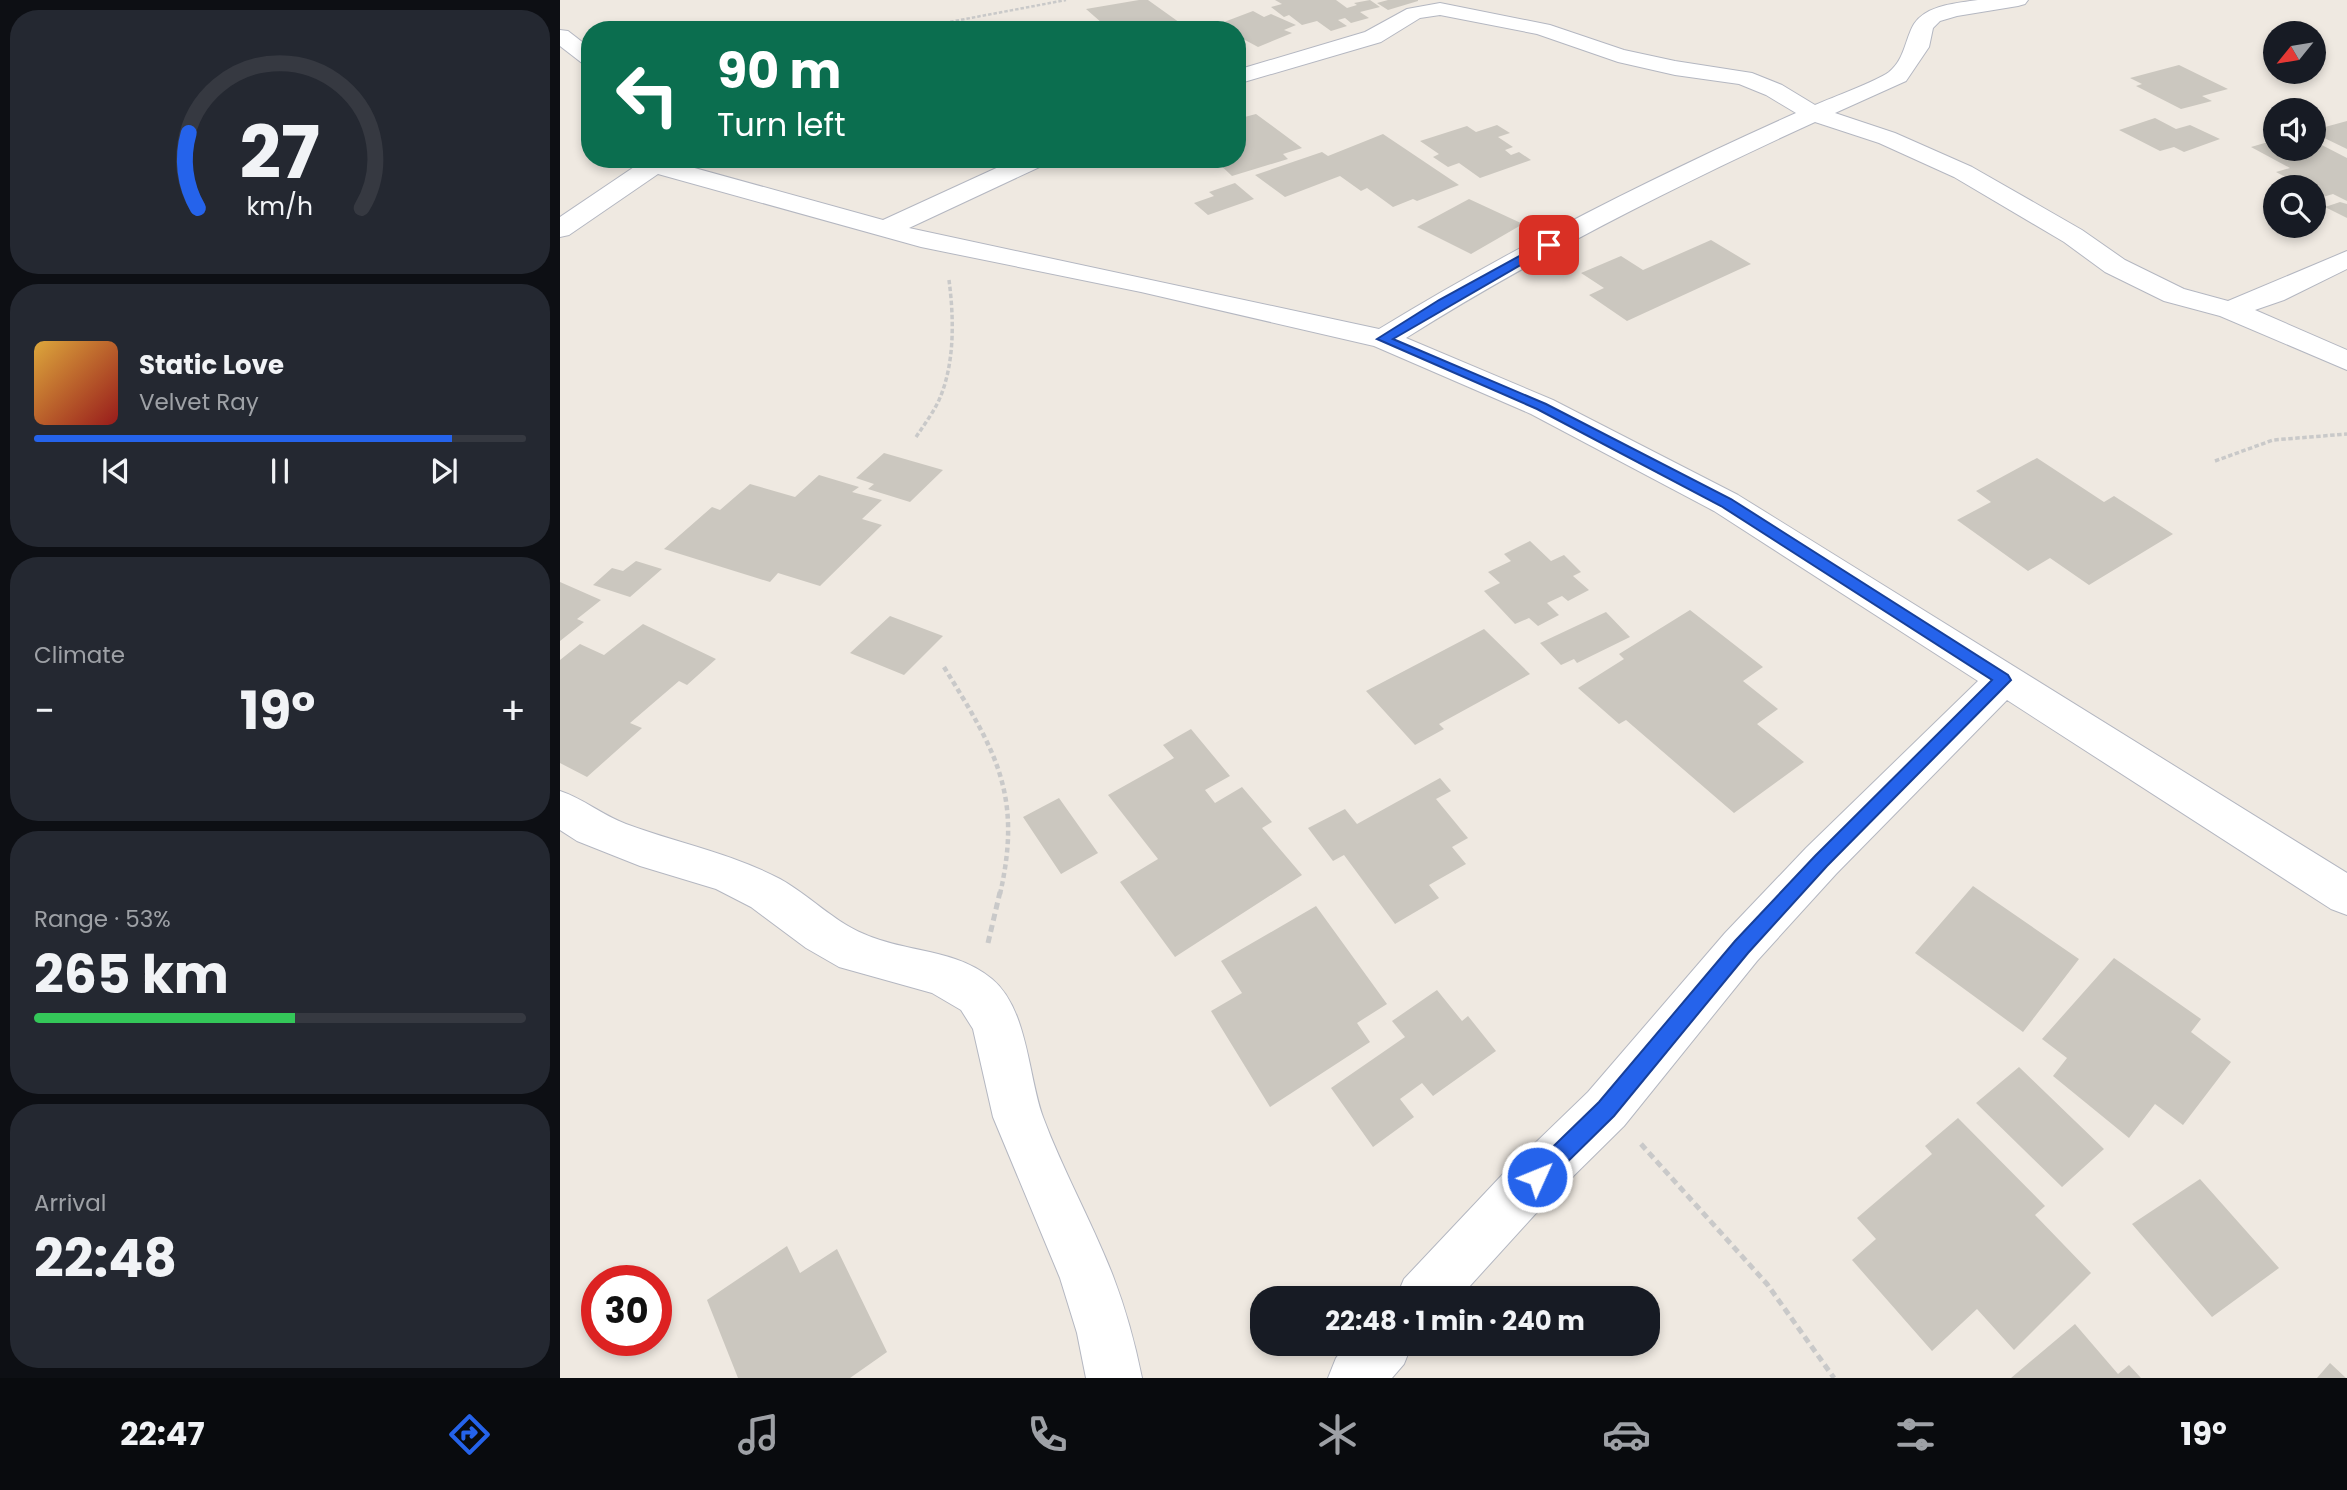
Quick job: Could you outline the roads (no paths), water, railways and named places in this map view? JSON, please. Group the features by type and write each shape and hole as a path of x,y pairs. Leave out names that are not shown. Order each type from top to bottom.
{"street":[{"path":"1383,339 1443,302 1592,222 1812,113 1898,76 1917,47 1929,8 1953,10 2018,0"},
{"path":"1246,74 1373,37 1414,12 1440,9 1543,29 1618,55 1675,68 1744,78 1774,90 1812,113 1887,138 1934,158 2032,211 2135,277 2187,300 2230,310 2347,361"},
{"path":"560,36 581,51"},
{"path":"560,229 641,168"},
{"path":"670,168 925,240 1142,284 1383,339 1542,407 1726,503 2347,896"},
{"path":"885,229 1017,168"},
{"path":"2230,310 2274,294 2347,259"},
{"path":"1434,1286 1520,1194 1606,1109 1741,947 1821,861 2003,680"},
{"path":"560,808 592,829 655,853 727,874 767,894 822,934 855,953 943,975 978,995 995,1022 1018,1117 1087,1278 1114,1378"},
{"path":"1356,1378 1374,1356"}]}
